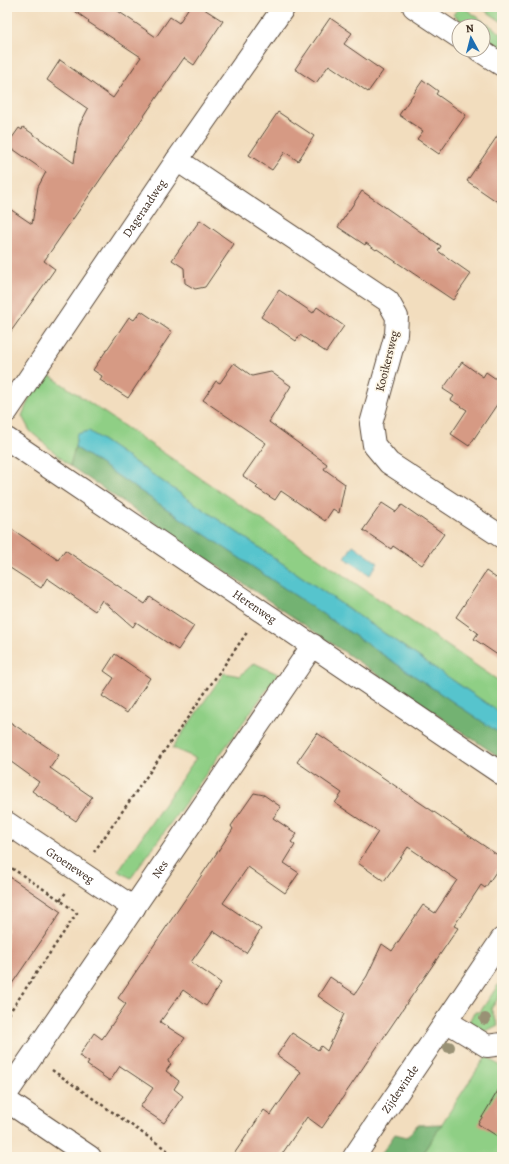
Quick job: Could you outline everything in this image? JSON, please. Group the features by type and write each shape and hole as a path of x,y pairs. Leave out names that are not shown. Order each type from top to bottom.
{"street":[{"name":"Dageraadweg","path":"7,411 284,7"},
{"path":"414,7 451,32"},
{"path":"490,58 502,66"},
{"name":"Kooikersweg","path":"178,160 388,301 397,317 396,334 371,424 374,445 389,464 502,537"},
{"name":"Herenweg","path":"7,438 502,774"},
{"name":"Nes","path":"7,1093 313,645"},
{"name":"Groeneweg","path":"7,823 134,908"},
{"name":"Zijdewinde","path":"354,1157 502,939"},
{"path":"446,1021 487,1046 502,1044"},
{"path":"7,1101 90,1157"}],"path":[{"path":"60,900 262,611"},
{"path":"7,865 77,913 7,1016"},
{"path":"32,1056 177,1157"}],"green space":[{"path":"459,7 463,7 479,18 457,18 453,15"},
{"path":"480,7 502,7 502,22"},
{"path":"491,26 502,34 502,48 491,40"},
{"path":"46,373 502,683 502,714 89,431 77,434 70,466 30,431 22,416 30,396"},
{"path":"75,447 502,735 502,759 70,466"},
{"path":"254,663 278,674 131,878 118,871 196,758 172,748 224,673 240,676"},
{"path":"502,979 502,992 491,1009 498,1025 484,1032 468,1024 474,1012 480,1012"},
{"path":"486,1056 502,1067 502,1157 420,1157"},
{"path":"442,1124 420,1157 379,1157 395,1134 407,1137 417,1125"}],"water":[{"path":"89,431 502,714 502,735 75,447 77,434"},
{"path":"353,545 378,563 370,575 345,558"}],"building":[{"path":"69,7 112,7 156,37 170,17 179,23 189,7 201,7 223,21 194,65 184,58 44,261 55,269 7,337 7,207 32,224 38,187 46,172 7,145 19,128 22,130 23,127 74,163 79,126 88,109 47,80 60,60 113,98 141,57 88,22 89,21"},
{"path":"330,18 352,33 344,44 383,71 368,92 329,65 316,83 295,69"},
{"path":"423,80 438,91 436,94 466,115 439,154 417,139 423,131 399,115"},
{"path":"278,112 314,136 298,161 285,152 272,170 249,155"},
{"path":"502,129 502,205 467,181"},
{"path":"362,191 441,246 438,251 471,274 453,300 377,249 376,250 366,243 365,245 338,227"},
{"path":"200,220 234,244 205,287 195,289 185,283 184,268 172,260"},
{"path":"279,290 313,313 317,307 344,326 326,352 300,335 296,341 261,317"},
{"path":"141,311 172,332 128,398 100,380 102,376 93,370 129,317 134,320"},
{"path":"462,362 483,377 486,372 502,383 502,397 469,446 451,434 467,410 451,400 454,396 443,389"},
{"path":"234,363 252,376 271,372 291,386 269,422 327,464 324,469 345,484 339,513 333,509 325,521 281,491 275,500 256,488 258,486 243,476 266,443 203,400 216,381 220,383"},
{"path":"382,503 396,512 402,505 444,534 422,565 393,546 391,549 363,530"},
{"path":"7,526 58,560 65,550 145,604 150,597 194,626 178,650 136,622 133,627 102,600 95,611 47,578 41,588 7,566"},
{"path":"486,571 502,582 502,658 474,639 478,633 456,617"},
{"path":"115,654 150,678 127,713 102,696 114,678 104,671"},
{"path":"7,720 59,755 50,768 92,797 76,821 32,791 39,782 7,759"},
{"path":"317,733 502,858 502,863 485,888 481,885 454,926 458,928 322,1128 307,1117 280,1157 232,1157 264,1110 271,1115 301,1072 277,1055 292,1033 318,1050 321,1046 327,1051 344,1014 318,996 330,977 355,994 367,976 382,944 392,951 423,905 435,913 457,880 408,847 384,881 358,863 378,832 335,803 342,793 297,762"},
{"path":"254,793 264,795 281,807 273,818 297,834 291,842 295,845 284,863 299,873 285,893 248,867 223,903 261,929 246,953 213,931 191,962 221,983 206,1006 183,990 160,1022 185,1038 168,1062 171,1064 166,1071 179,1081 174,1089 183,1096 164,1123 140,1107 153,1088 120,1066 110,1081 87,1065 89,1062 79,1056 94,1033 102,1039 126,1004 118,998 233,829 231,826"},
{"path":"7,875 61,912 7,991"},
{"path":"502,1084 502,1139 478,1124"}]}
